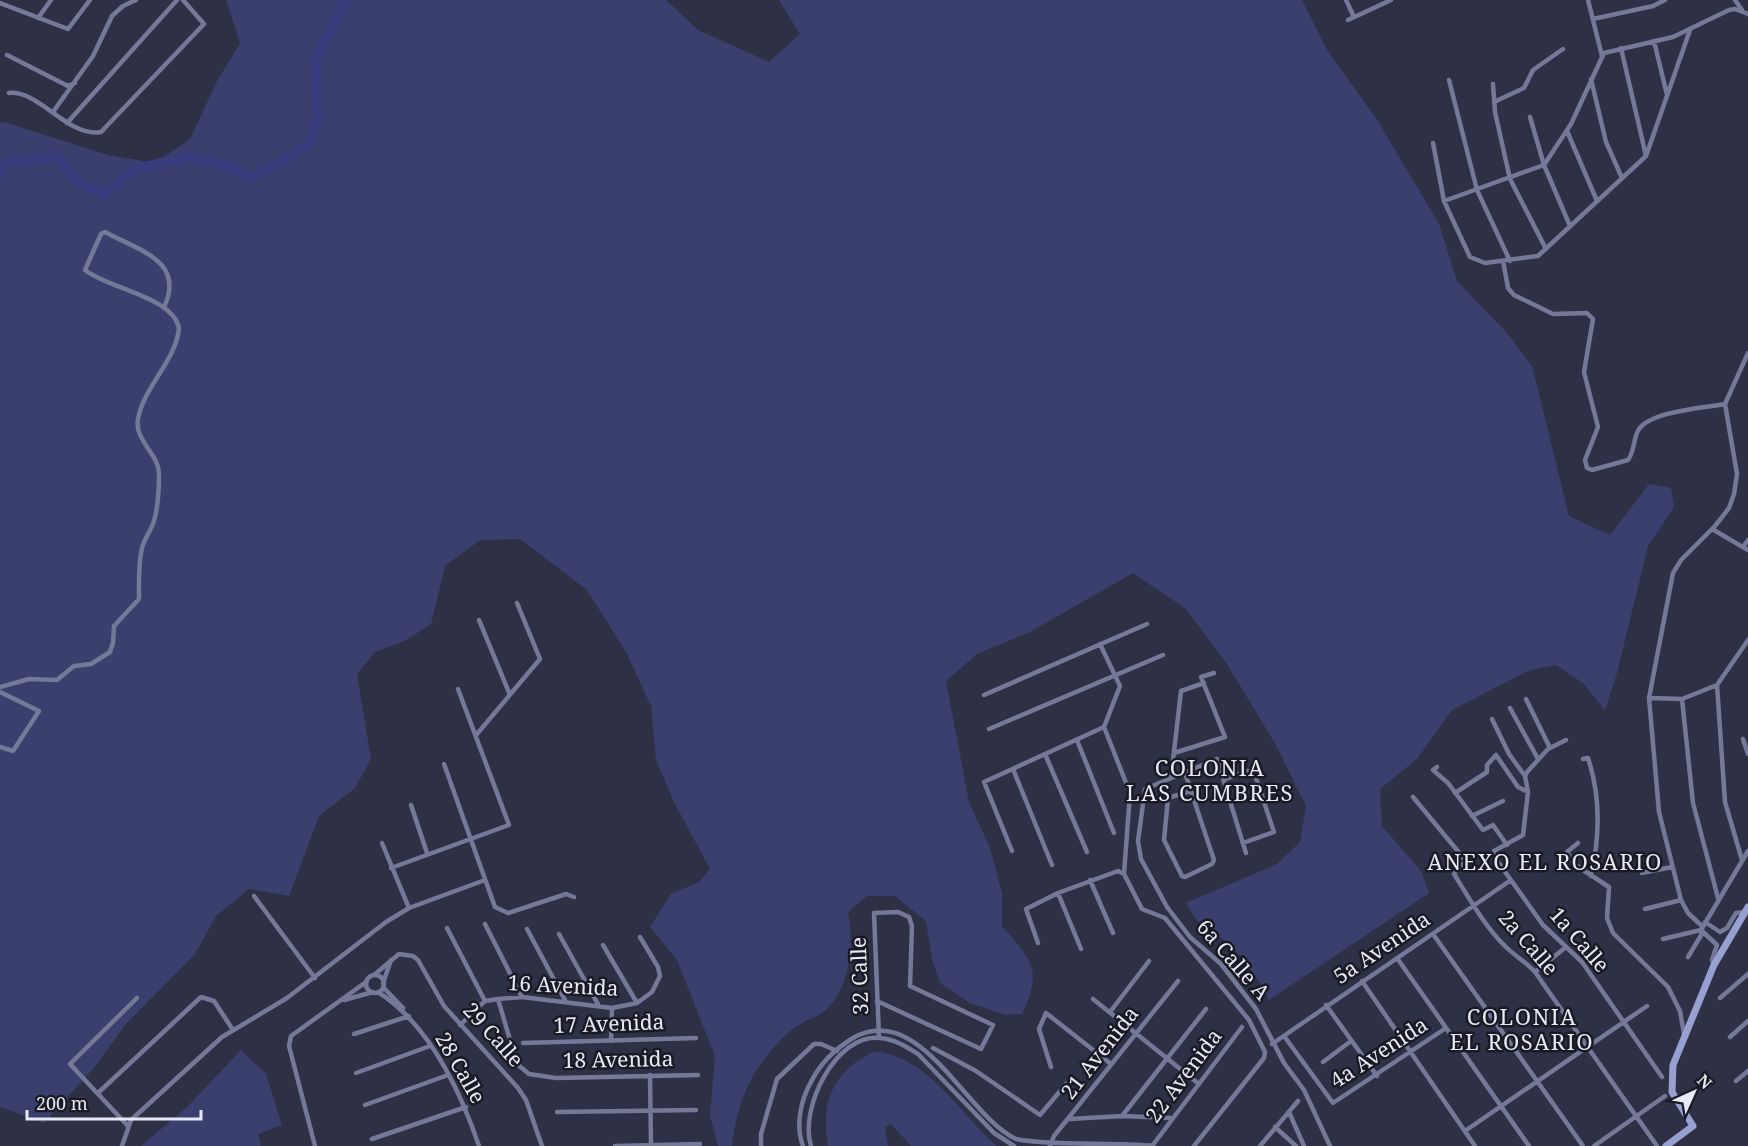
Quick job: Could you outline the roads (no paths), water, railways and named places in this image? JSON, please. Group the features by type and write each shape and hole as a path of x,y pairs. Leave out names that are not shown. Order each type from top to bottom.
{"main road":[{"path":"1666,1146 1693,1126 1673,1095 1671,1081 1673,1065 1714,965 1747,909"}],"street":[{"path":"9,6 14,0"},
{"path":"38,18 51,0"},
{"path":"0,3 68,29 90,0"},
{"path":"53,112 97,49 112,16 123,6 136,0"},
{"path":"67,123 177,0"},
{"path":"9,93 31,100 67,123 91,134 101,132 204,24 183,0"},
{"path":"1346,0 1354,17"},
{"path":"1348,20 1391,0"},
{"path":"1588,0 1602,56"},
{"path":"1593,19 1653,6 1665,0"},
{"path":"1735,0 1748,14"},
{"path":"1444,201 1544,165 1567,131 1602,56 1609,51 1690,30 1730,10 1742,10"},
{"path":"1433,143 1444,201 1470,257 1485,263 1535,257 1646,156 1690,30"},
{"path":"1654,41 1667,95"},
{"path":"1621,48 1646,156"},
{"path":"1494,102 1524,88 1533,70 1563,49"},
{"path":"8,55 68,86 75,83"},
{"path":"1591,79 1599,101 1606,142 1622,178"},
{"path":"1449,80 1476,190 1510,261"},
{"path":"1493,84 1494,102 1510,179 1546,249"},
{"path":"1530,117 1544,165 1570,226"},
{"path":"1567,131 1597,201"},
{"path":"0,687 29,680 57,680 74,666 89,665 108,654 113,644 114,626 138,601 141,553 146,536 154,522 159,476 155,458 140,435 137,422 145,398 178,336 178,321 164,307 117,287 85,270 101,234 105,232 162,263 171,277 170,291 164,307"},
{"path":"1503,261 1508,288 1514,295 1553,314 1587,313 1593,319 1584,372 1598,427 1585,460 1587,468 1592,470 1628,460 1638,431 1647,422 1666,414 1725,404"},
{"path":"1714,965 1712,960 1717,945 1688,913 1681,900 1672,867 1659,812 1649,698 1673,573 1729,508 1737,474 1725,404 1748,353"},
{"path":"1712,529 1745,548 1748,540"},
{"path":"477,734 540,659 517,603"},
{"path":"479,620 510,695"},
{"path":"984,695 1146,624"},
{"path":"1649,698 1682,699 1717,685 1748,640"},
{"path":"1100,644 1120,686 1104,728 1130,793 1124,874 1142,909 1166,918 1249,1020 1265,1052 1264,1058 1194,1146"},
{"path":"989,729 1163,655"},
{"path":"1174,753 1225,737 1201,677 1214,673"},
{"path":"1204,683 1181,691 1171,778 1218,759 1246,853"},
{"path":"1717,685 1725,802 1742,860"},
{"path":"390,868 509,825 477,734 458,689"},
{"path":"0,692 39,711 13,751 0,747"},
{"path":"1526,699 1550,748"},
{"path":"1682,699 1693,803 1718,898"},
{"path":"1510,708 1538,759"},
{"path":"1437,766 1434,770 1483,830 1493,825 1507,845 1523,835 1528,792 1525,776 1509,753 1492,719"},
{"path":"1012,851 984,782 1104,728"},
{"path":"1743,739 1748,754"},
{"path":"1077,740 1114,833"},
{"path":"1525,776 1550,748 1566,740"},
{"path":"1045,754 1087,852"},
{"path":"1455,793 1487,772 1487,765 1496,755 1518,788 1528,792"},
{"path":"1583,759 1588,758 1598,787 1597,849 1591,876"},
{"path":"444,764 495,908 501,912 522,910 566,894 574,897"},
{"path":"1013,769 1052,865"},
{"path":"1225,779 1248,771 1254,772 1274,832 1270,836 1243,843"},
{"path":"1185,773 1191,791 1214,860 1212,864 1185,877 1182,876 1164,840 1168,798 1191,791"},
{"name":"6a Calle A","path":"1171,778 1146,789 1138,841 1141,859 1167,907 1190,937 1221,964 1256,1009 1272,1044 1304,1090 1330,1146"},
{"name":"2a Calle","path":"1413,797 1466,861 1454,874 1474,905 1506,948 1524,960 1534,972 1657,1146"},
{"path":"1472,816 1503,801"},
{"path":"411,805 427,853"},
{"path":"382,843 390,868 409,908"},
{"path":"1578,843 1566,852 1574,864 1610,889 1607,918 1613,933 1671,993 1680,1011 1685,1040"},
{"name":"1a Calle","path":"1507,845 1493,853 1543,925 1582,962 1662,1077"},
{"path":"1688,957 1718,898 1748,851"},
{"path":"1642,873 1672,867"},
{"path":"1038,944 1026,909 1090,880 1118,871 1124,874"},
{"path":"122,1146 127,1125 214,1044 233,1030 262,1014 315,978 386,922 409,908 485,880"},
{"path":"1090,880 1113,933"},
{"name":"5a Avenida","path":"1272,1044 1511,880"},
{"path":"1058,893 1081,949"},
{"path":"254,896 315,978"},
{"path":"1646,909 1681,900"},
{"path":"1663,939 1703,928 1724,931 1736,913 1747,909"},
{"name":"32 Calle","path":"877,1001 981,1048 993,1025 910,986 912,926 909,917 898,912 874,913 877,1001 879,1037"},
{"path":"485,924 522,997"},
{"path":"447,928 484,1001"},
{"path":"527,929 566,1002"},
{"path":"559,934 599,1006"},
{"path":"1433,934 1583,1146"},
{"name":"16 Avenida","path":"460,1025 484,1001 498,999 522,997 612,1008 637,1003 652,992 660,976 658,967 640,937"},
{"path":"603,945 637,1003"},
{"path":"1534,972 1566,947"},
{"name":"29 Calle","path":"391,960 399,954 408,954 418,960 444,1006 518,1088 526,1100 542,1146"},
{"path":"1397,958 1529,1146"},
{"path":"315,1146 289,1046 291,1036 342,1001 391,960"},
{"path":"342,1001 376,992 383,985 391,960"},
{"path":"1110,1012 1149,961"},
{"path":"1720,998 1748,974"},
{"path":"374,975 380,977 383,985"},
{"name":"21 Avenida","path":"1050,1146 1054,1136 1070,1119 1178,981"},
{"path":"1362,981 1475,1146"},
{"path":"366,982 367,988 376,992"},
{"name":"28 Calle","path":"383,985 404,1011"},
{"name":"28 Calle","path":"376,992 404,1011 430,1046 466,1107 479,1145"},
{"path":"98,1093 201,997 214,1001 233,1030"},
{"path":"127,1125 71,1066 70,1061 137,998"},
{"name":"18 Avenida","path":"498,999 517,1064 529,1074 538,1077 698,1075"},
{"path":"1093,999 1199,1084"},
{"path":"1326,1005 1377,1076"},
{"path":"1465,1131 1647,1006"},
{"path":"612,1008 612,1041"},
{"path":"1122,1116 1206,1009"},
{"path":"1051,1068 1039,1029 1046,1013 1111,1064"},
{"path":"354,1034 409,1016"},
{"path":"1730,1037 1748,1021"},
{"name":"22 Avenida","path":"1153,1146 1171,1118 1242,1027"},
{"name":"4a Avenida","path":"1284,1036 1330,1100 1336,1102 1446,1028"},
{"path":"803,1146 800,1120 803,1099 816,1071 835,1049 861,1034 879,1030 909,1040 922,1048 1008,1134 1025,1142 1050,1146 1153,1146"},
{"path":"811,1146 808,1120 811,1103 823,1077 841,1055 859,1042 879,1037 918,1054 994,1133 1014,1146"},
{"name":"17 Avenida","path":"523,1043 696,1038"},
{"path":"1323,1062 1351,1041"},
{"path":"761,1146 761,1134 777,1079 818,1043 835,1049 841,1055"},
{"path":"356,1073 430,1046"},
{"path":"933,1048 976,1071 1040,1115 1065,1084"},
{"path":"945,1070 954,1059"},
{"path":"1736,1081 1748,1071"},
{"path":"365,1105 448,1075"},
{"path":"650,1075 651,1144"},
{"path":"1594,1146 1665,1096"},
{"path":"1260,1146 1298,1101"},
{"path":"372,1139 466,1107"},
{"path":"557,1112 696,1110"},
{"path":"1289,1112 1304,1146"},
{"path":"1070,1119 1122,1116 1171,1118"},
{"path":"1275,1127 1296,1146"},
{"path":"615,1146 700,1144"},
{"path":"470,1146 479,1145"}],"waterway":[{"path":"0,174 7,162 57,157 78,182 105,195 135,169 189,157 229,166 251,178 281,163 311,142 318,118 316,59 346,0"}],"district":[{"name":"COLONIA LAS CUMBRES","path":"1210,780"},
{"name":"ANEXO EL ROSARIO","path":"1545,862"},
{"name":"COLONIA EL ROSARIO","path":"1522,1030"}]}
